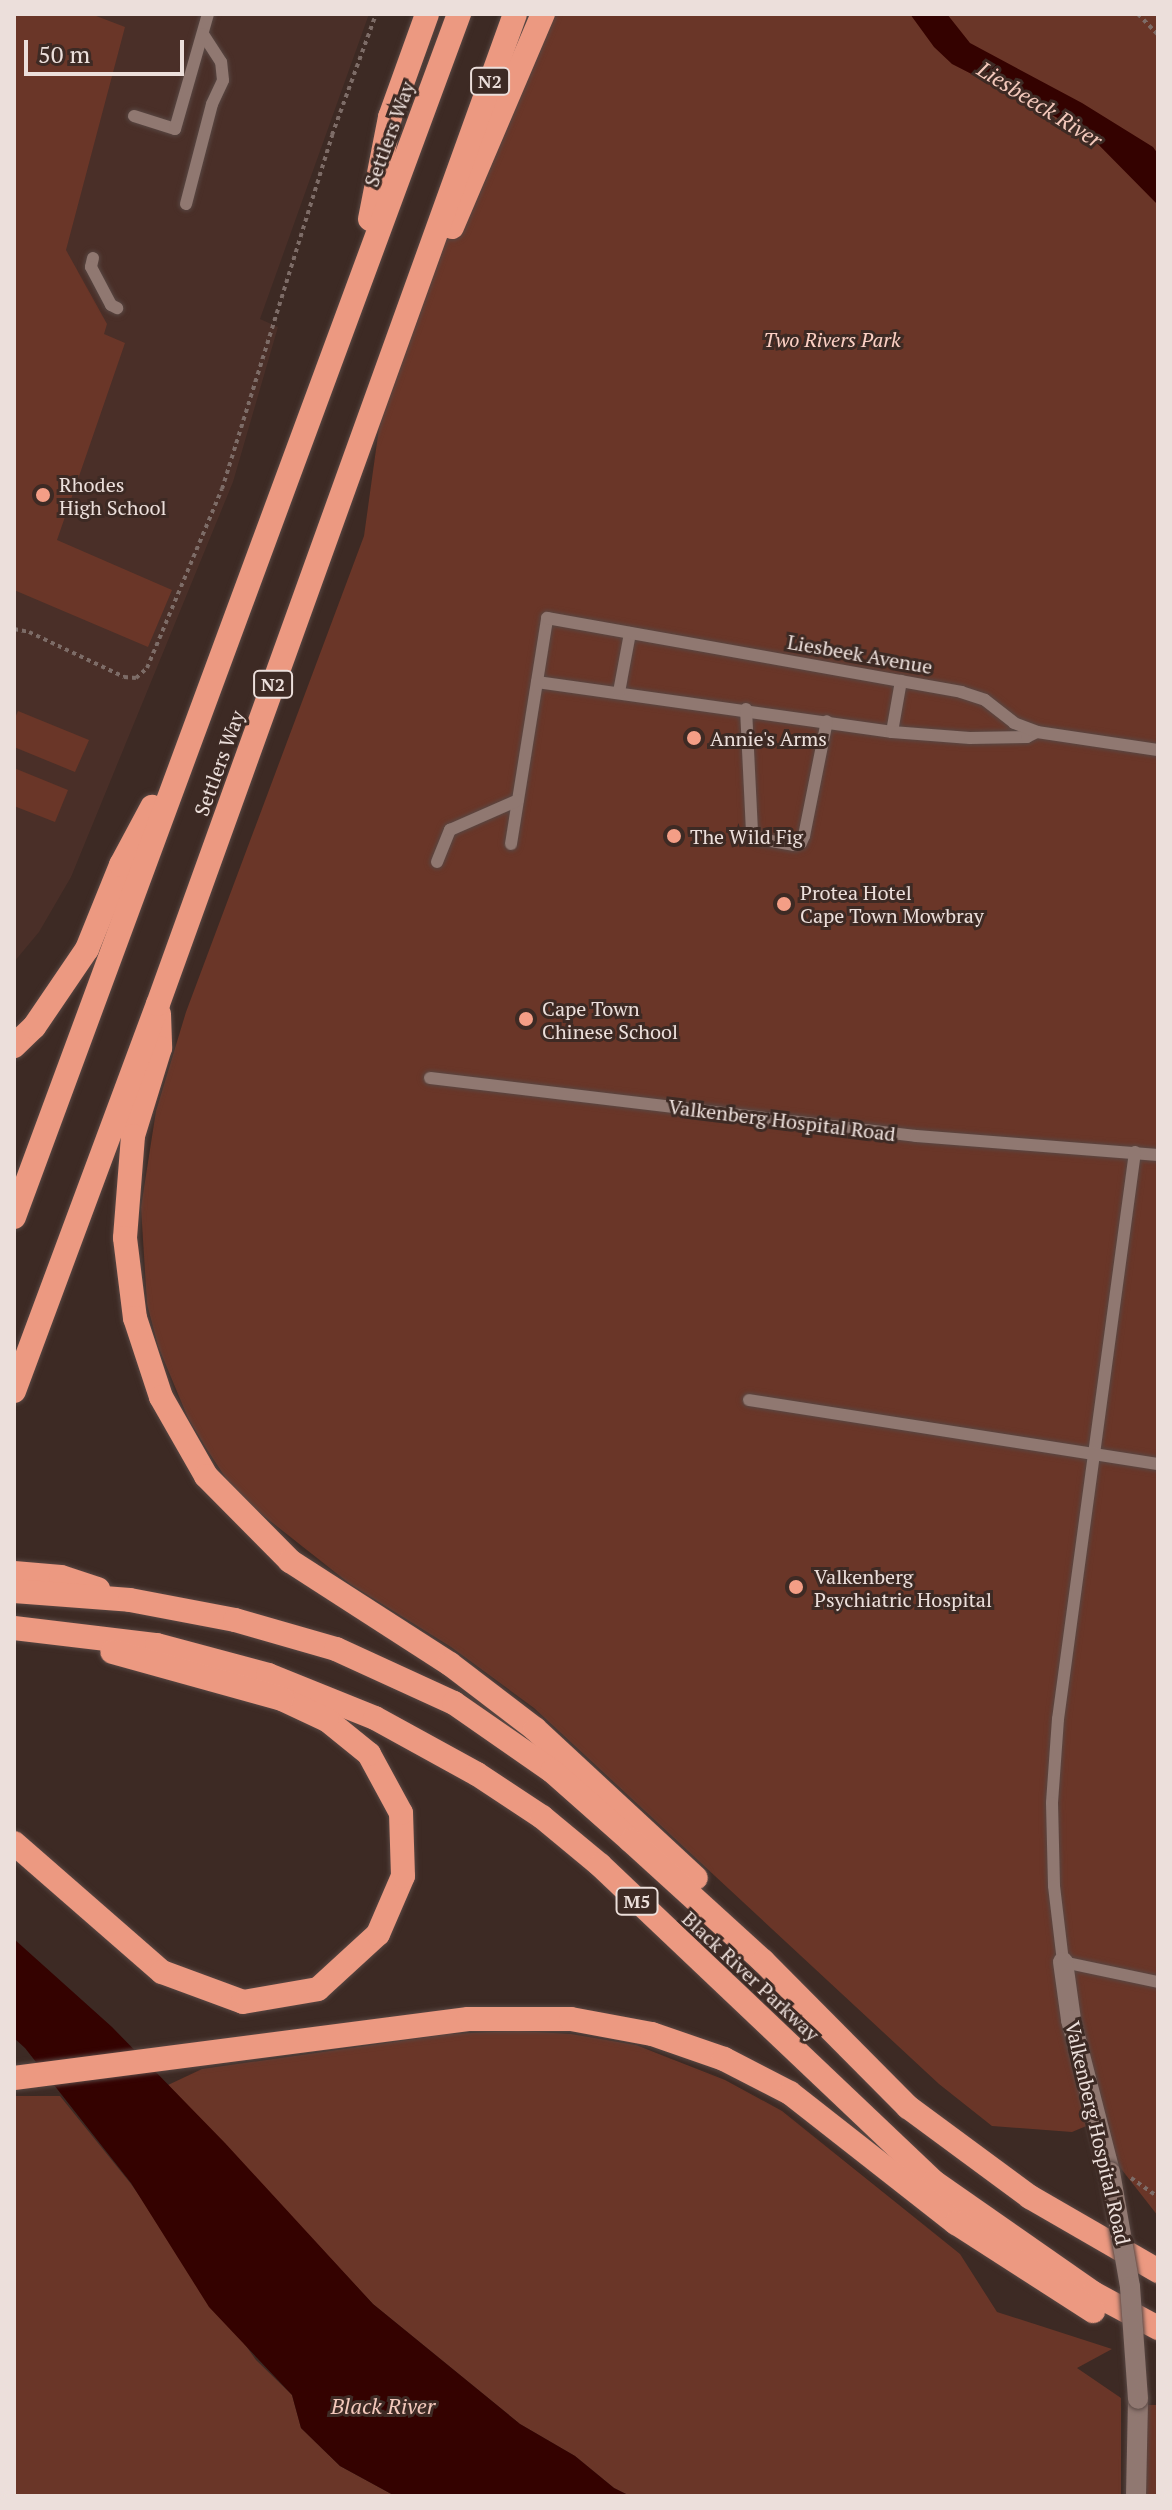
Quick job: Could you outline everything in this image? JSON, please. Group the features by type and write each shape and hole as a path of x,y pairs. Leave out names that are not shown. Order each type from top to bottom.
{"highway":[{"path":"357,288 390,117 427,14"},
{"name":"Settlers Way","path":"14,1217 459,14"},
{"name":"Settlers Way","path":"14,1391 158,1004 515,14"},
{"path":"388,363 484,158 543,14"},
{"path":"14,1046 34,1027 87,949 121,865 196,724"},
{"path":"158,1004 160,1048 133,1136 125,1238 135,1318 161,1397 206,1476 290,1561 450,1664 535,1729 722,1903 763,1961"},
{"name":"Black River Parkway","path":"15,1579 61,1577 130,1600 235,1620 336,1649 454,1703 552,1771 763,1961 908,2107 1030,2197 1158,2271"},
{"path":"14,1843 162,1972 243,2002 318,1989 378,1934 403,1876 401,1813 369,1754 327,1720 282,1699 231,1682 24,1629"},
{"name":"Black River Parkway","path":"24,1629 157,1645 268,1675 375,1718 477,1774 542,1817 600,1865 934,2182 1093,2293 1158,2328"},
{"path":"14,2078 468,2019 571,2019 652,2034 724,2059 790,2093 956,2223 1036,2277 1119,2326 1158,2337"}],"street":[{"name":"Valkenberg Hospital Road","path":"1063,1962 1071,2020 1110,2172 1130,2287 1138,2399 1136,2496"}],"lane":[{"path":"134,116 175,129 208,14"},
{"path":"186,204 212,104 223,80 221,62 203,34"},
{"path":"93,258 91,267 111,305 117,308"},
{"name":"Liesbeek Avenue","path":"537,682 547,618 961,692 985,700 1014,723 1037,732 1158,750"},
{"path":"619,692 630,633"},
{"path":"892,732 901,681"},
{"path":"511,844 537,682 746,709 892,732 970,738 1027,737 1037,732"},
{"path":"746,709 752,831 760,839 794,845 801,843 804,836 827,721"},
{"path":"437,862 450,830 518,800"},
{"name":"Valkenberg Hospital Road","path":"430,1078 916,1136 1158,1155"},
{"name":"Valkenberg Hospital Road","path":"1063,1962 1054,1886 1053,1789 1058,1719 1135,1152"},
{"path":"749,1400 1158,1464"},
{"path":"1063,1962 1158,1982"}],"path":[{"path":"14,629 29,632 124,677 136,678 147,668 222,489 332,135 376,14"},
{"path":"1138,14 1158,35"}],"shaded area":[{"path":"14,14 369,14 260,319 278,327 233,482 71,877 39,932 14,962"}],"green space":[{"path":"14,14 91,14 125,27 66,250 107,324 104,334 125,343 57,540 172,590 148,647 14,590"},
{"name":"Two Rivers Park","path":"543,14 1158,14 1158,2216 1115,2161 1103,2119 1072,2132 992,2126 939,2084 534,1708 451,1647 350,1584 255,1509 227,1480 188,1418 158,1346 147,1304 141,1207 156,1111 186,1012 364,536 388,363"},
{"path":"18,711 89,740 75,772 14,747 14,720"},
{"path":"14,768 68,790 55,822 14,806"},
{"path":"518,2031 571,2034 636,2045 725,2080 782,2111 960,2254 997,2312 1112,2349 1077,2368 1121,2398 1121,2496 630,2496 614,2488 575,2456 520,2424 373,2304 168,2085 202,2069 449,2034"},
{"path":"14,2096 60,2096 131,2184 256,2360 292,2395 301,2428 340,2466 395,2496 14,2496"},
{"path":"1146,2405 1158,2405 1158,2496 1146,2496"}],"water":[{"name":"Liesbeeck River","path":"910,14 947,14 970,43 1082,103 1153,147 1158,154 1158,205 1087,133 952,64 934,47"},
{"name":"Black River","path":"14,1939 112,2027 225,2143 373,2304 520,2424 575,2456 614,2488 630,2496 395,2496 340,2466 301,2428 292,2395 209,2307 131,2183 14,2038"}],"place":[{"name":"Rhodes High School","path":"43,495"},
{"name":"Annie's Arms","path":"694,738"},
{"name":"The Wild Fig","path":"674,836"},
{"name":"Protea Hotel Cape Town Mowbray","path":"784,904"},
{"name":"Cape Town Chinese School","path":"526,1019"},
{"name":"Valkenberg Psychiatric Hospital","path":"796,1587"}]}
